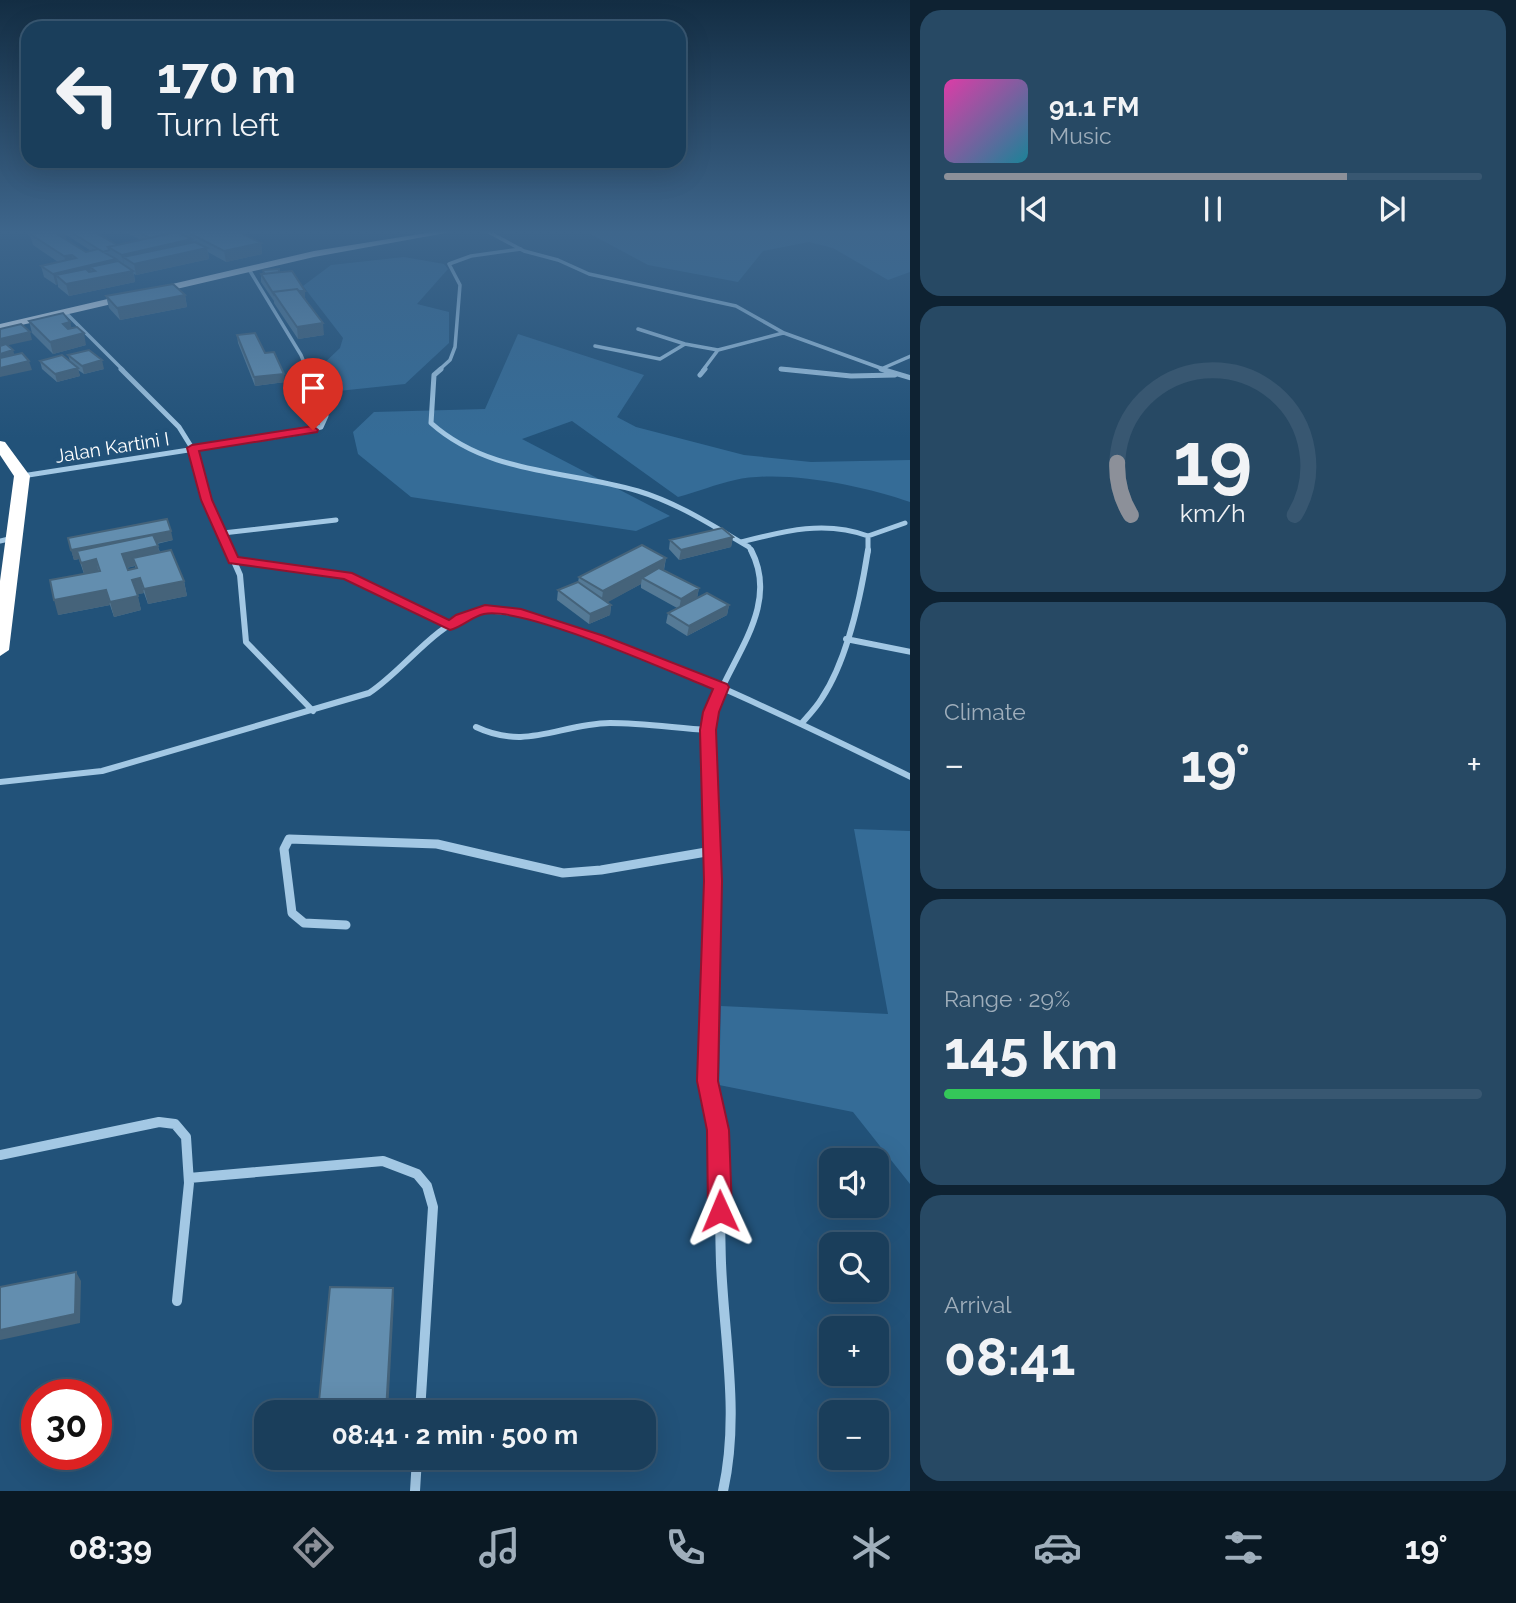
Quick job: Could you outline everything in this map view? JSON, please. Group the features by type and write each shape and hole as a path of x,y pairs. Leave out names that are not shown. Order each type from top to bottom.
{"highway":[{"path":"0,445 22,476 7,540 0,650"}],"main road":[{"path":"0,327 125,300"}],"street":[{"name":"Jalan Kartini I","path":"22,476 298,433 321,427 326,422 326,416 301,355 267,300"},
{"path":"459,300 455,346 450,360 434,375 431,423 441,435 460,448 521,466 640,492 670,503 749,547 759,559 763,573 759,606 741,654 711,712 708,730 712,851 707,1081 718,1130 721,1265 732,1390 727,1473 723,1491"},
{"path":"705,300 736,306 784,333 910,378"},
{"path":"66,313 179,427 192,448 206,500 240,575 246,642 313,711"},
{"path":"638,329 685,344 718,350 784,333"},
{"path":"595,346 660,359 685,344"},
{"path":"700,375 718,350"},
{"path":"881,369 910,356"},
{"path":"781,369 851,376 899,375"},
{"path":"223,533 335,520"},
{"path":"741,542 810,527 839,528 868,536 905,523"},
{"path":"801,724 825,694 846,639 867,553 868,536"},
{"path":"233,560 347,576 450,626"},
{"path":"0,782 102,771 369,693 387,683 461,618 485,609 521,613 599,639 722,687 910,777"},
{"path":"846,639 910,652"},
{"path":"476,727 493,735 517,739 608,723 708,730"},
{"path":"346,925 304,923 292,913 284,849 289,839 437,844 534,869 563,873 601,870 712,851"},
{"path":"0,1155 159,1122 175,1124 186,1138 189,1178 177,1301"},
{"path":"189,1178 383,1161 413,1168 429,1186 433,1207 421,1400"},
{"path":"415,1491 416,1470"}],"shaded area":[{"path":"313,300 421,300 417,304 449,312 449,343 405,384 329,392 316,371 340,348 343,338"},
{"path":"518,334 644,375 617,417 636,427 744,455 811,462 910,460 910,502 847,485 777,477 735,480 678,497 572,421 522,439 670,516 636,531 411,497 358,454 353,432 374,412 485,409"},
{"path":"854,829 910,831 910,1184 889,1157 889,1148 882,1148 853,1112 719,1085 721,1006 888,1014"}],"building":[{"path":"109,300 161,300 117,308"},
{"path":"278,300 305,300 323,323 297,327"},
{"path":"63,313 70,322 63,324 68,329 77,327 84,333 50,342 29,321"},
{"path":"21,324 30,332 0,339 0,329"},
{"path":"255,333 265,353 274,352 284,374 254,377 237,335"},
{"path":"6,344 13,350 0,354 0,346"},
{"path":"89,350 102,360 82,366 68,355"},
{"path":"22,353 29,361 0,368 0,358"},
{"path":"62,355 78,368 55,374 40,361"},
{"path":"167,519 171,531 71,550 68,538"},
{"path":"722,528 733,537 681,550 670,540"},
{"path":"153,535 158,546 122,554 128,570 137,568 133,558 171,550 184,581 144,589 140,578 132,580 138,596 110,602 106,590 54,600 50,580 100,571 96,559 81,563 77,551"},
{"path":"642,545 666,558 603,591 579,577"},
{"path":"659,568 699,588 681,599 642,578"},
{"path":"578,582 611,605 590,614 558,590"},
{"path":"707,593 729,605 689,626 668,613"},
{"path":"76,1272 75,1314 0,1330 0,1287"},
{"path":"330,1287 393,1288 387,1400 319,1400"}],"route":[{"path":"313,430 192,448 206,500 233,560 337,573 358,579 450,626 461,618 485,609 521,613 599,639 722,687 711,712 708,730 713,881 707,1081 718,1130 720,1211"}]}
